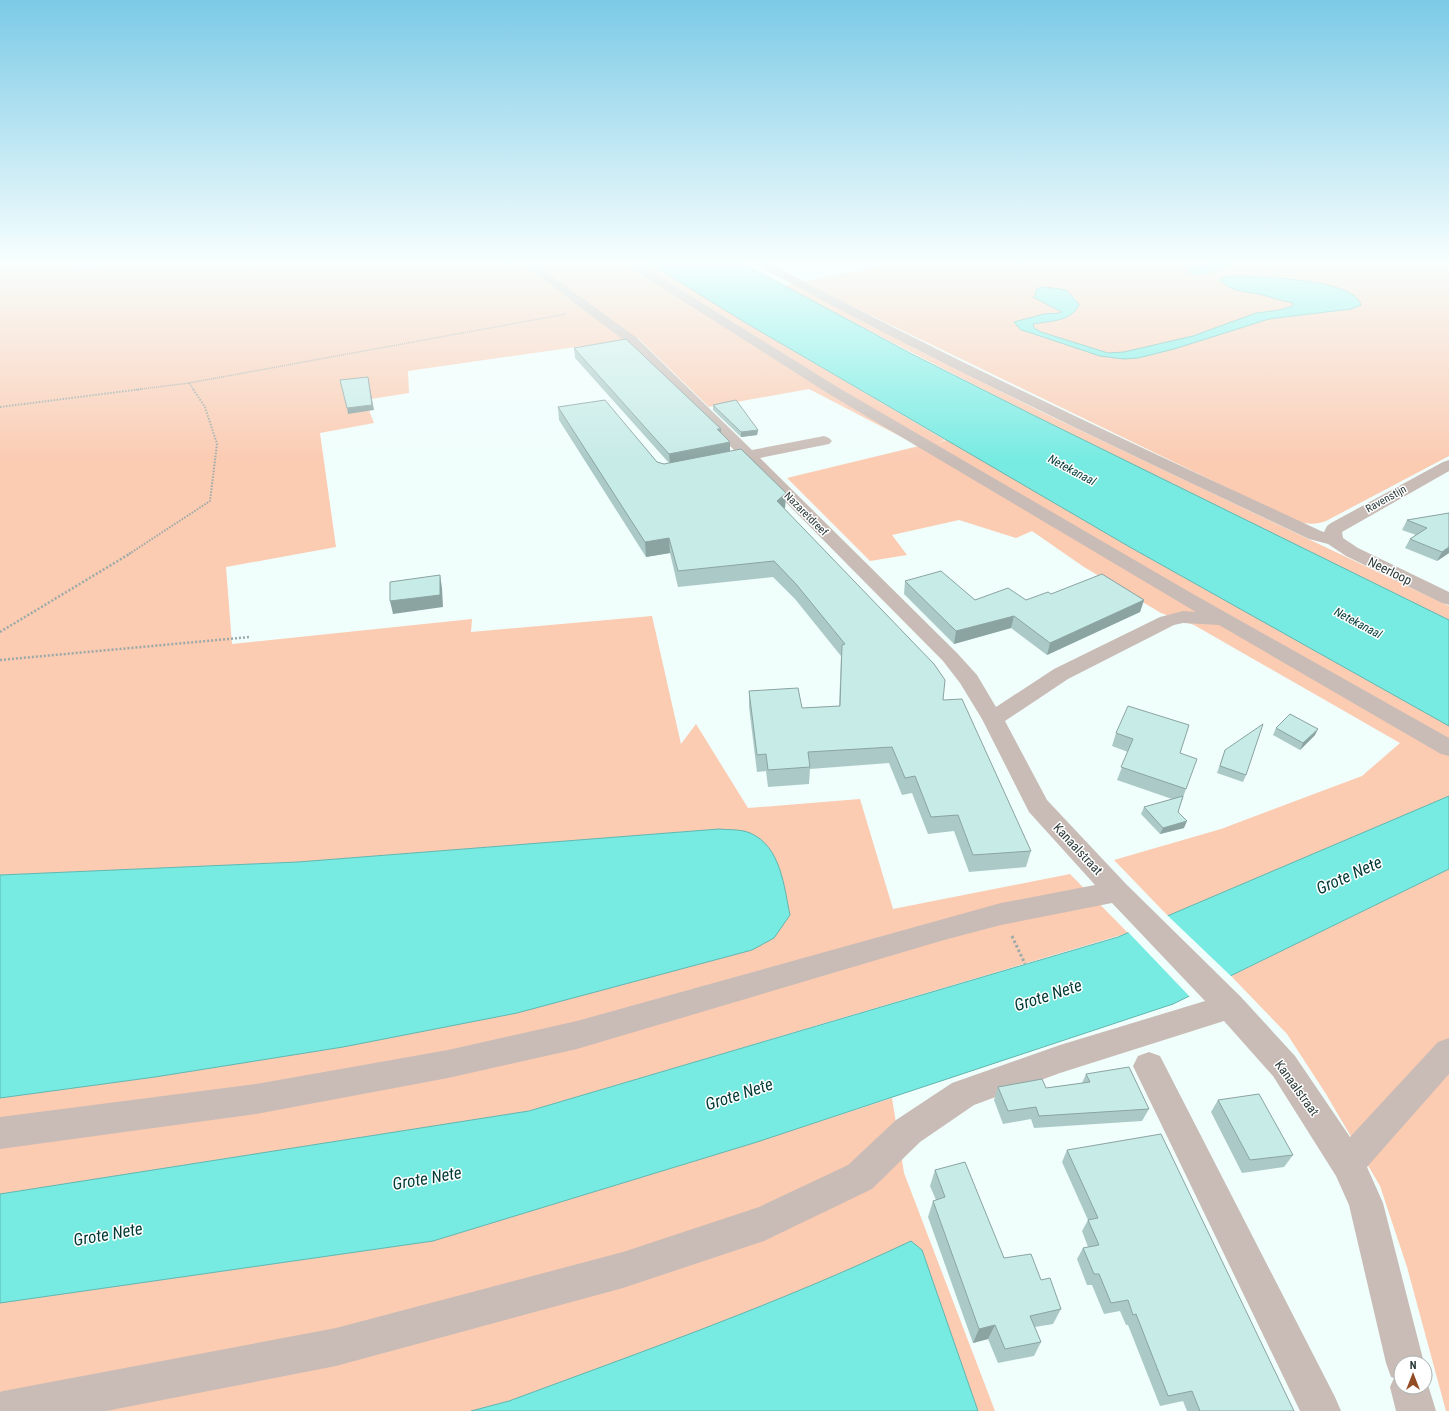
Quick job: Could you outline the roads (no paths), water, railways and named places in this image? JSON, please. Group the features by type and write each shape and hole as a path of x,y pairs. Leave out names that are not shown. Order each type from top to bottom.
{"street":[{"name":"Nazaretdreef","path":"618,330 633,341 950,657 969,680 993,719"},
{"path":"736,330 827,387 1186,598 1449,748"},
{"name":"Neerloop","path":"888,330 1055,412 1315,535 1334,540 1352,552 1449,599"},
{"path":"725,460 824,441"},
{"name":"Ravenstijn","path":"1334,540 1333,530 1337,527 1449,465"},
{"path":"993,719 1061,674 1167,621 1183,617 1226,620"},
{"name":"Kanaalstraat","path":"993,719 1038,806 1117,891 1224,1000 1284,1066 1317,1115 1348,1164 1366,1203 1403,1355"},
{"path":"0,1133 256,1099 448,1064 577,1035 944,929 1002,914 1117,891"},
{"path":"3,1411 336,1347 645,1262 764,1223 860,1176 908,1131 963,1094 1224,1000"},
{"path":"1348,1164 1449,1052"},
{"path":"1149,1066 1321,1411"},
{"path":"1412,1395 1416,1411"}],"water":[{"name":"Netekanaal","path":"758,330 867,330 1033,415 1449,620 1449,726 1128,546"},
{"path":"1021,330 1037,330 1108,353 1124,352 1193,336 1210,330 1235,330 1174,349 1138,358 1124,359 1100,356"},
{"name":"Grote Nete","path":"1449,796 1449,869 1173,1004 757,1142 433,1241 0,1303 0,1194 529,1111 1118,937"},
{"path":"719,829 739,830 750,833 760,839 775,857 783,880 790,915 774,938 752,950 517,1013 343,1047 155,1077 0,1098 0,875 298,862"},
{"path":"911,1241 922,1250 978,1411 471,1411 509,1401 712,1326 862,1264"}]}
